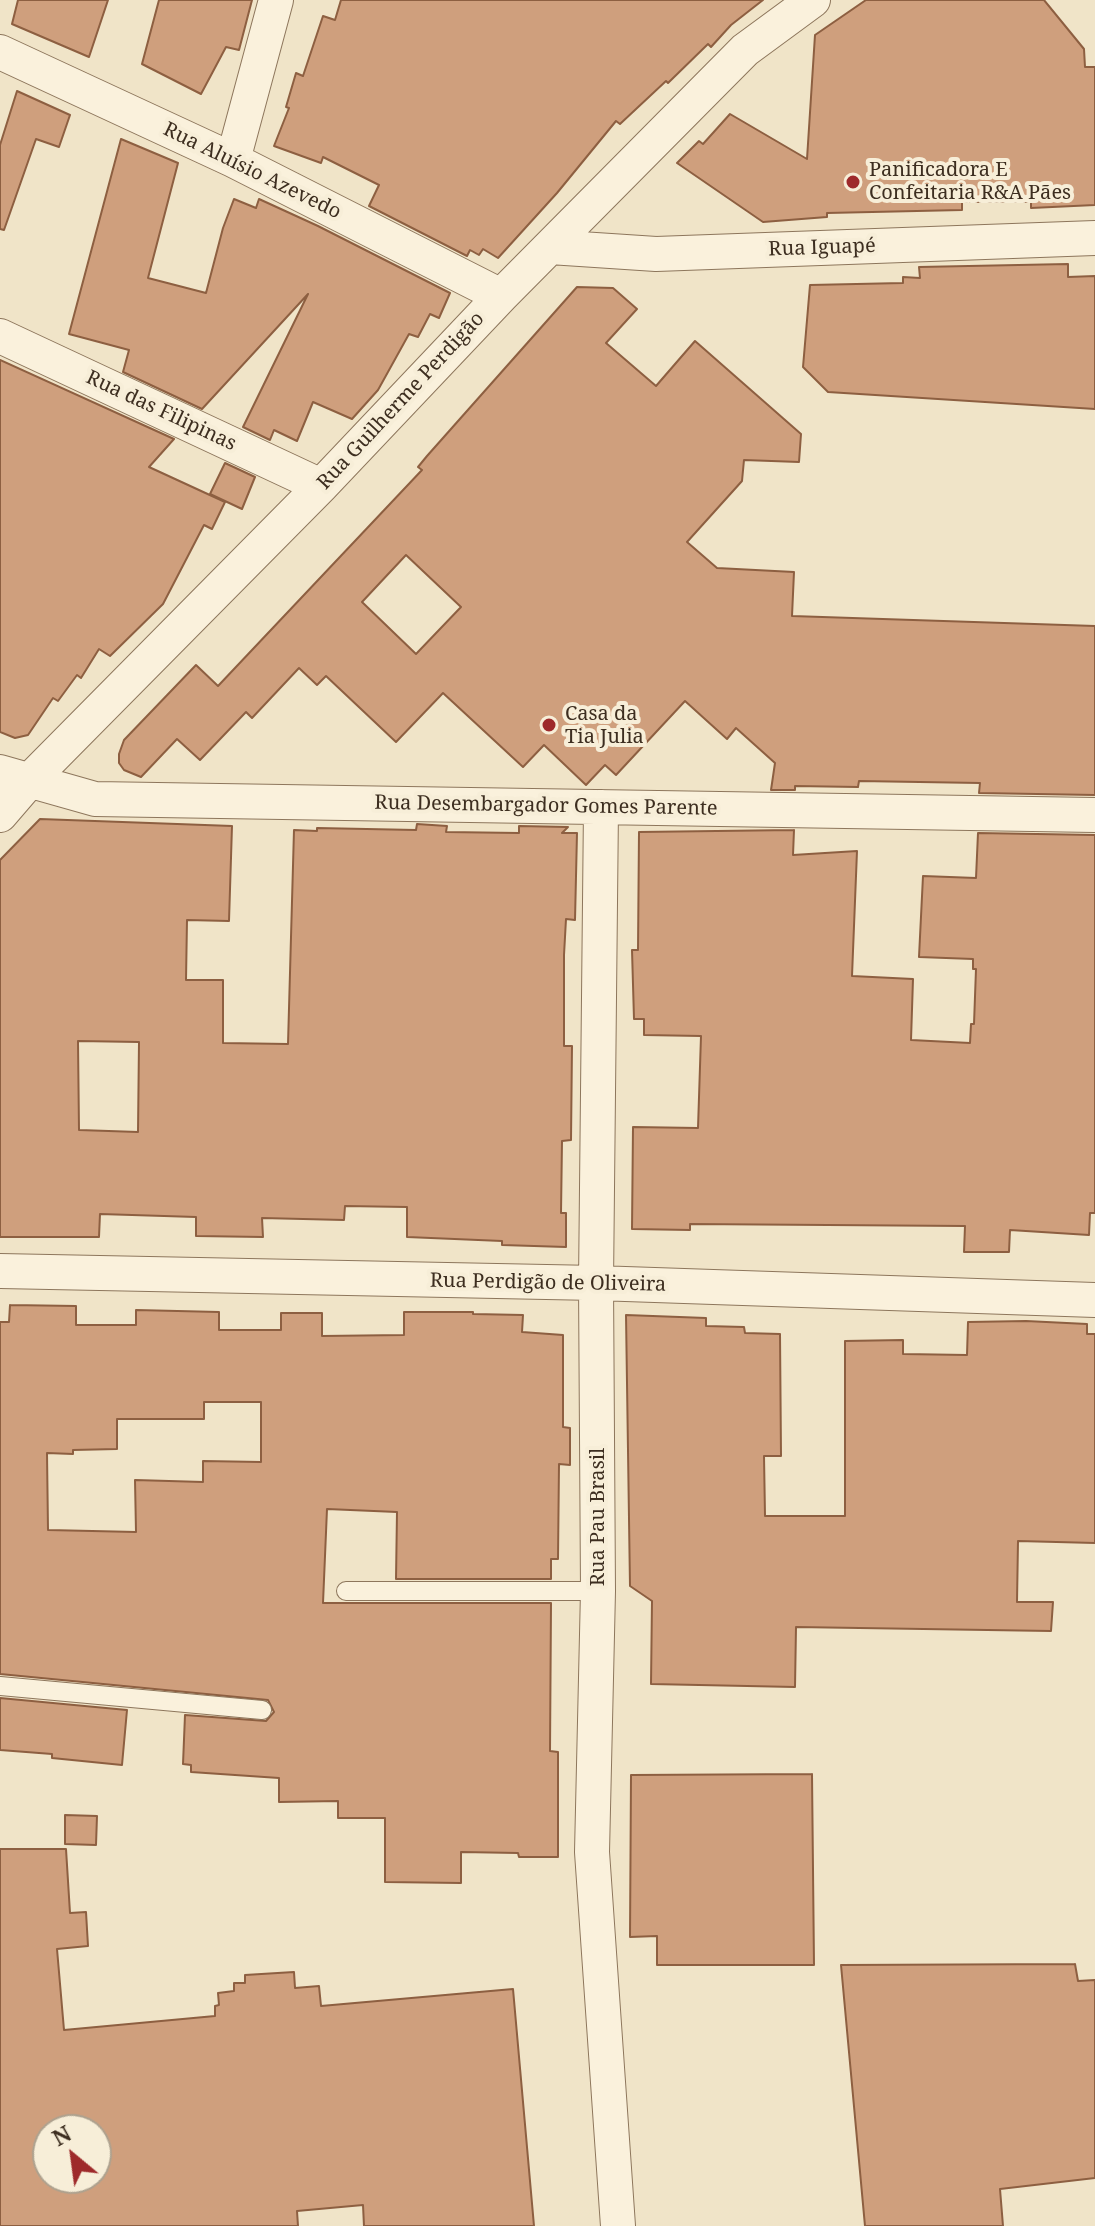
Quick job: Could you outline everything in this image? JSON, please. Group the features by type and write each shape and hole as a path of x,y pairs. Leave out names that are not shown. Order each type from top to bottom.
{"street":[{"path":"233,160 276,0"},
{"name":"Rua Guilherme Perdigão","path":"0,815 15,776 321,486 501,296 745,50 813,0"},
{"name":"Rua Aluísio Azevedo","path":"0,52 233,160 501,296"},
{"name":"Rua Iguapé","path":"550,247 656,254 1095,238"},
{"name":"Rua das Filipinas","path":"0,336 321,486"},
{"name":"Rua Desembargador Gomes Parente","path":"15,776 95,799 1095,815"},
{"name":"Rua Pau Brasil","path":"601,807 596,1283 598,1591 592,1852 618,2226"},
{"name":"Rua Perdigão de Oliveira","path":"0,1271 596,1283 1095,1300"}],"lane":[{"path":"346,1591 598,1591"},
{"path":"0,1686 262,1710"}],"building":[{"path":"18,0 108,0 89,57 12,24"},
{"path":"159,0 252,0 239,50 226,47 201,94 142,64"},
{"path":"341,0 763,0 731,25 711,47 708,44 620,124 616,121 498,258 483,249 479,255 470,250 467,256 369,206 379,185 323,157 321,163 274,146 289,108 286,107 296,73 303,76 323,16 335,20"},
{"path":"866,0 1044,0 1084,49 1085,67 1095,67 1095,205 1031,208 1031,202 962,202 962,210 827,213 827,217 763,222 677,163 699,141 703,144 730,114 807,159 815,35"},
{"path":"17,91 70,115 59,147 36,139 4,230 0,229 0,145"},
{"path":"121,139 178,163 148,278 206,293 234,199 256,208 259,199 450,293 439,318 430,314 418,337 409,334 378,390 352,419 313,402 297,441 274,430 270,440 243,427 308,294 202,409 123,372 129,350 69,334"},
{"path":"1068,264 1068,277 1095,276 1095,409 828,392 803,367 810,285 903,283 903,277 920,278 919,267"},
{"path":"577,287 613,288 637,309 606,343 656,386 695,341 801,434 799,462 744,460 742,481 687,542 717,568 794,572 792,616 1095,626 1095,795 979,793 980,783 859,781 858,787 795,786 795,790 771,790 775,763 736,728 727,739 685,701 616,775 605,765 586,785 544,745 523,767 443,693 396,742 326,676 317,685 299,668 252,718 246,712 200,760 177,739 141,777 124,770 119,763 119,754 124,740 196,665 218,686 422,470 418,467","holes":["406,555 461,607 416,654 362,602"]},
{"path":"0,360 174,439 149,467 225,502 212,529 204,525 163,604 110,656 99,649 81,678 77,675 58,701 53,698 28,735 15,738 0,732"},
{"path":"225,463 255,477 242,509 210,494"},
{"path":"40,819 232,826 229,921 187,920 186,980 223,980 223,1043 288,1044 294,830 416,830 417,824 447,826 446,832 519,833 519,826 568,827 562,833 577,833 575,920 566,919 564,955 564,1046 572,1046 571,1140 562,1141 561,1213 566,1213 566,1247 407,1237 407,1207 345,1206 344,1220 262,1218 263,1237 196,1236 196,1217 100,1214 99,1237 0,1237 0,860","holes":["78,1041 139,1042 138,1132 79,1130"]},
{"path":"794,830 793,855 857,851 852,976 913,979 911,1040 970,1043 971,1024 974,1024 976,969 973,969 973,959 919,957 923,876 976,878 978,833 1095,835 1095,1213 1090,1213 1089,1235 1010,1230 1009,1252 964,1252 965,1226 690,1224 690,1230 632,1229 633,1127 698,1128 701,1036 644,1035 644,1019 634,1019 632,950 638,950 639,832"},
{"path":"10,1305 76,1306 76,1325 136,1325 136,1310 219,1312 219,1330 281,1330 281,1313 322,1313 322,1336 404,1335 404,1312 473,1312 523,1315 522,1332 563,1335 563,1427 570,1428 570,1465 559,1464 558,1559 551,1559 551,1579 396,1579 397,1512 327,1509 323,1603 551,1603 550,1751 558,1752 558,1857 461,1852 461,1883 385,1882 385,1818 338,1818 338,1801 279,1802 279,1778 191,1772 191,1765 183,1764 185,1715 266,1721 274,1712 268,1700 0,1674 0,1322 9,1322","holes":["204,1402 261,1402 261,1462 203,1461 203,1482 135,1480 136,1532 48,1530 47,1453 73,1454 73,1450 117,1449 117,1419 204,1419"]},
{"path":"626,1315 706,1318 706,1326 744,1327 745,1333 780,1334 781,1456 764,1456 765,1516 845,1516 845,1341 903,1340 903,1354 967,1355 968,1322 1087,1324 1087,1334 1095,1334 1095,1543 1018,1541 1017,1602 1053,1602 1051,1631 796,1627 795,1687 651,1684 652,1601 630,1586"},
{"path":"0,1698 127,1710 122,1765 0,1750"},
{"path":"812,1774 814,1965 657,1965 657,1936 630,1937 631,1775"},
{"path":"65,1815 97,1816 96,1845 65,1844"},
{"path":"0,1849 66,1849 70,1913 86,1912 88,1946 57,1949 64,2030 215,2016 215,2006 219,2005 218,1993 234,1991 234,1983 245,1983 245,1975 294,1972 295,1988 319,1986 321,2006 513,1989 534,2226 364,2226 363,2205 297,2211 298,2226 0,2226"},
{"path":"1075,1964 1078,1981 1095,1980 1095,2178 1000,2189 1003,2226 865,2226 841,1965"}],"place":[{"name":"Panificadora E Confeitaria R&A Pães","path":"853,182"},
{"name":"Casa da Tia Julia","path":"549,725"}]}
